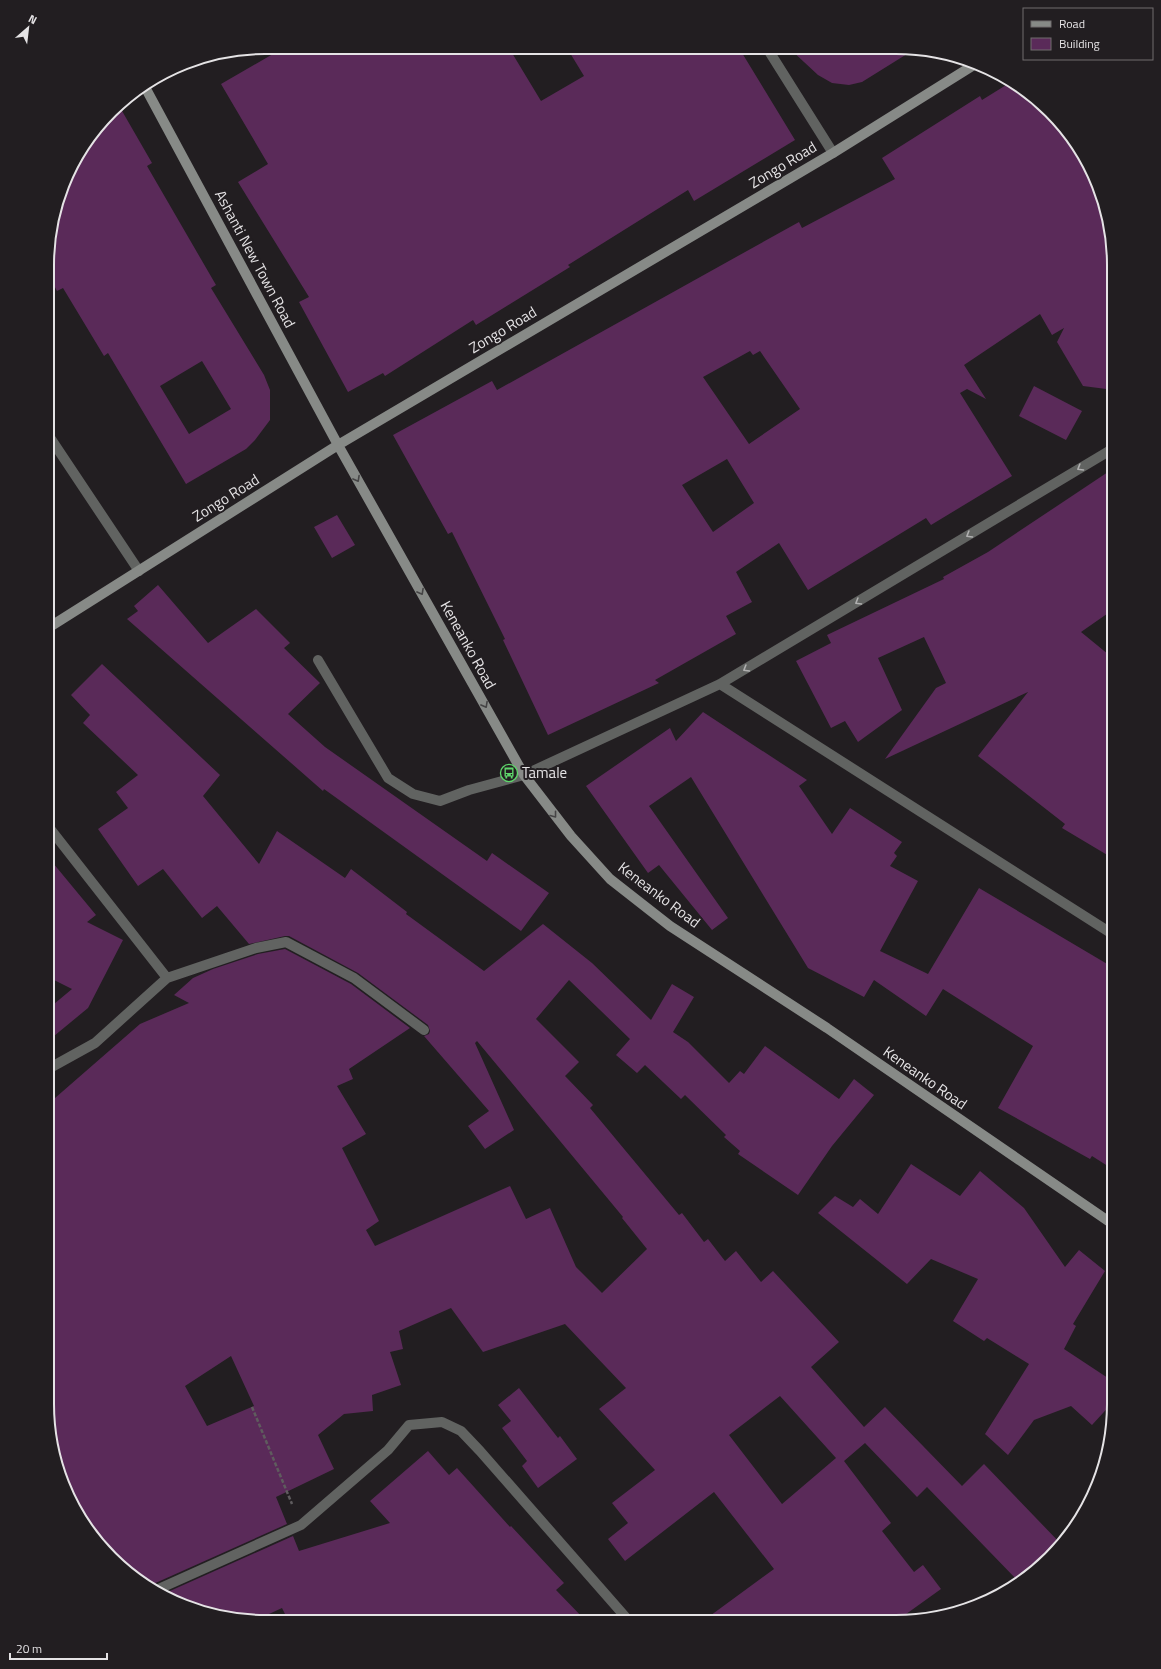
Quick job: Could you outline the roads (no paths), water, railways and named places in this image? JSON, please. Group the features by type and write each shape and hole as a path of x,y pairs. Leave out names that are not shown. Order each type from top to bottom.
{"street":[{"path":"771,54 833,153"},
{"name":"Zongo Road","path":"54,624 338,444 833,153 970,67"},
{"name":"Ashanti New Town Road","path":"147,90 338,444"},
{"path":"54,444 139,571"},
{"name":"Keneanko Road","path":"338,444 524,775 571,836 610,878 670,926 826,1028 1107,1220"},
{"path":"318,660 388,778 413,794 440,800 469,790 524,775 720,684 1107,452"},
{"path":"720,684 1107,931"},
{"path":"54,834 167,978"},
{"path":"54,1066 95,1043 167,978 256,948 286,942 354,978 424,1030"},
{"path":"161,1588 301,1525 388,1450 410,1425 442,1422 461,1431 480,1451 624,1615"}],"place":[{"name":"Tamale","path":"509,773"}]}
